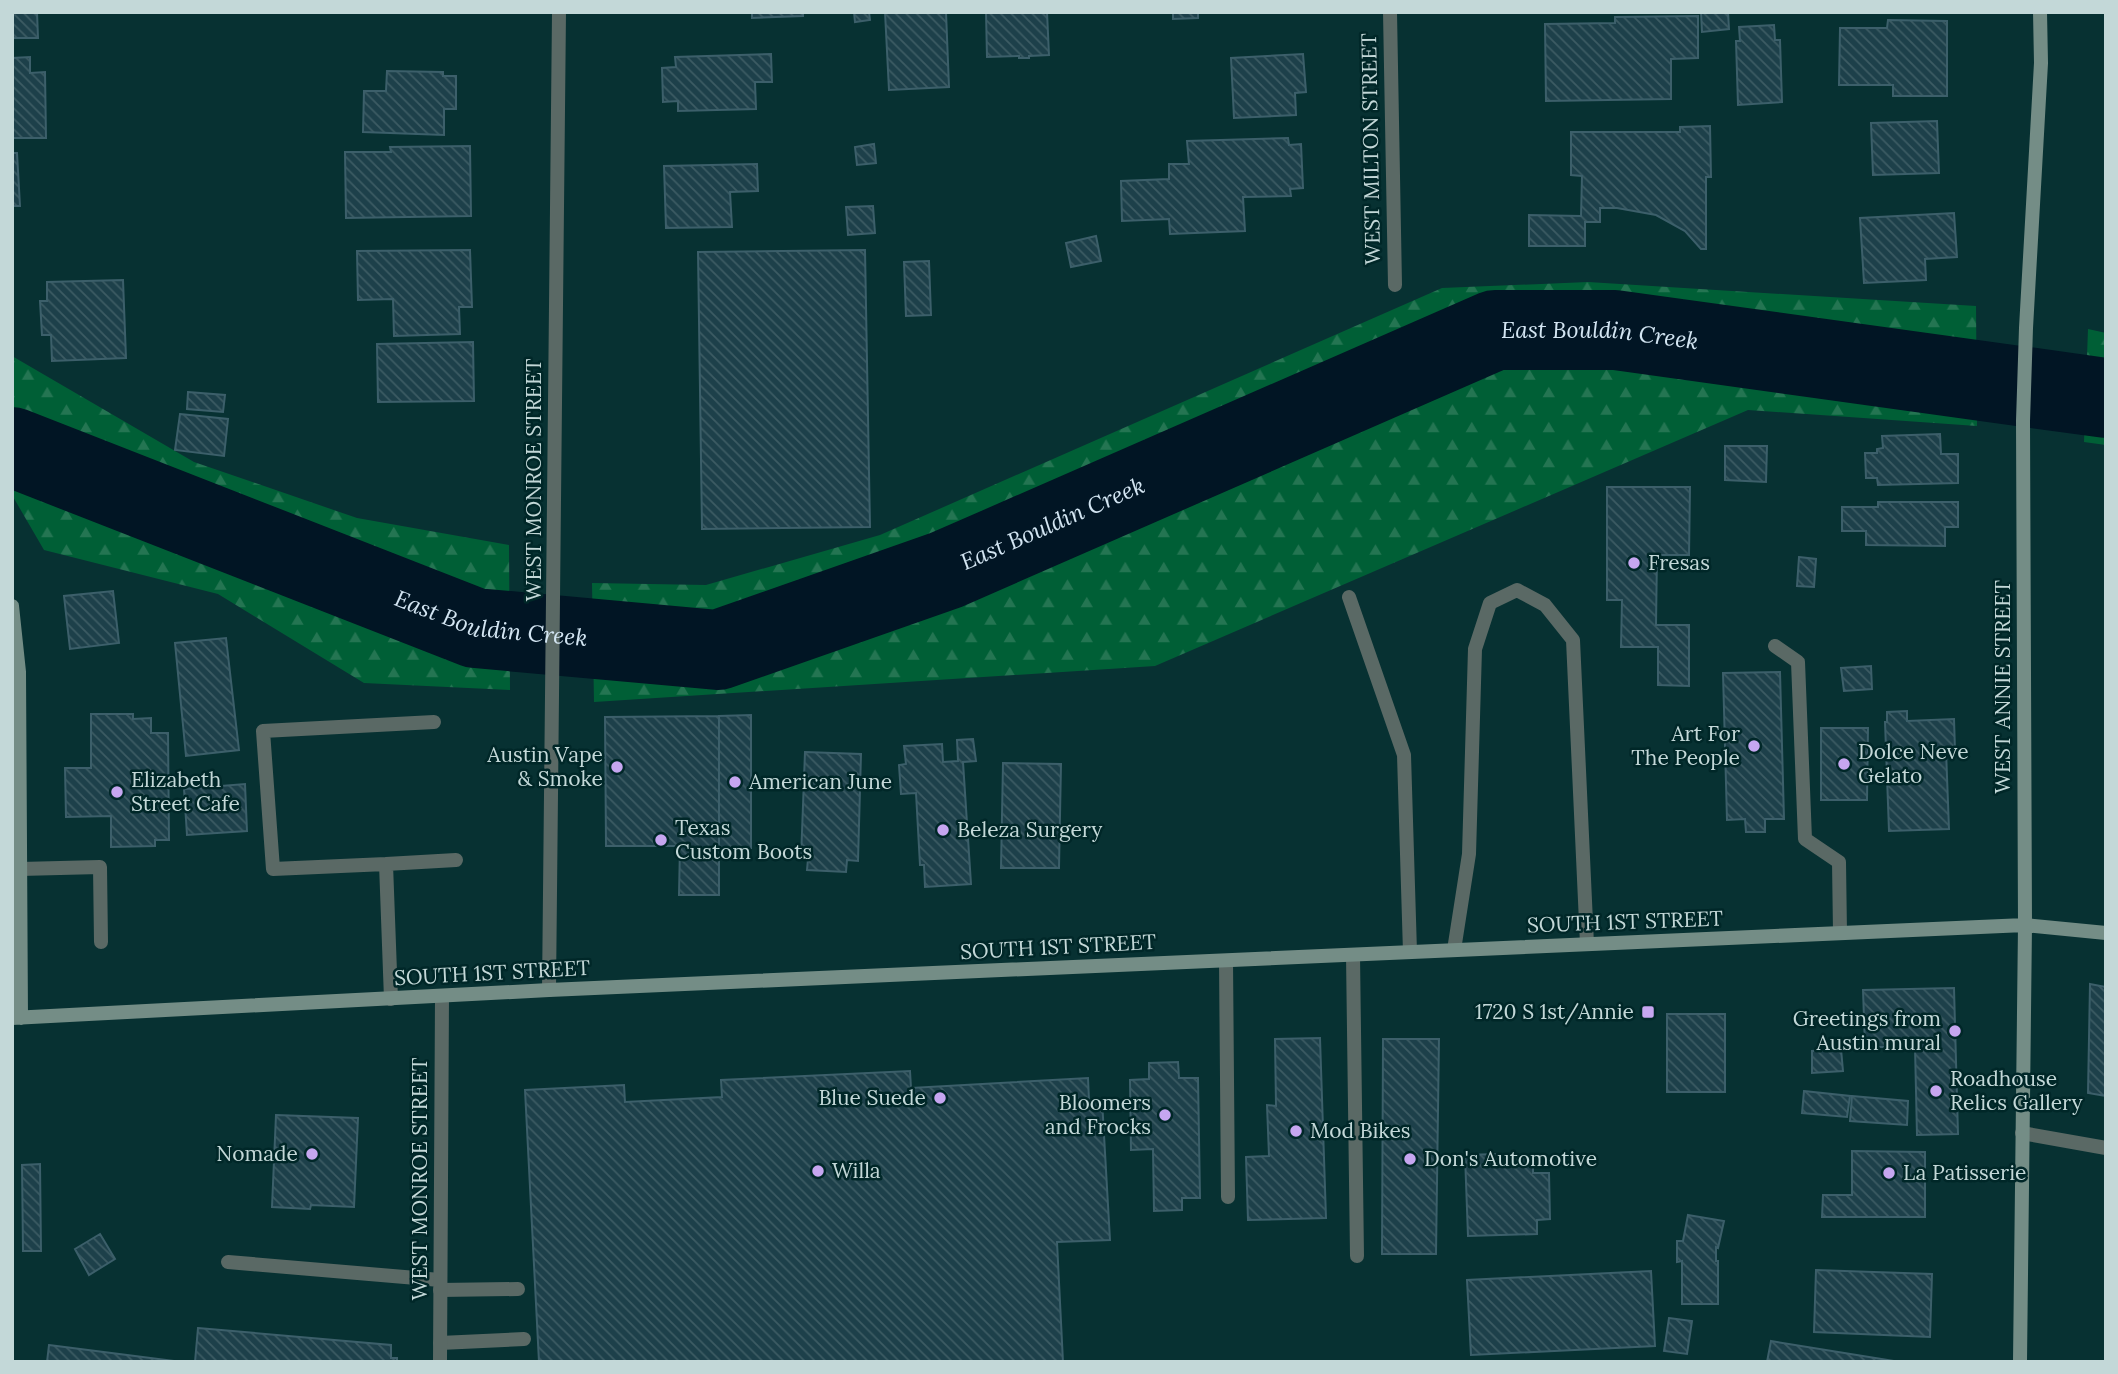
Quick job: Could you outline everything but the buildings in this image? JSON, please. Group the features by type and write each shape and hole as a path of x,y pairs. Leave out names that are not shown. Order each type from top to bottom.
{"main road":[{"name":"WEST ANNIE STREET","path":"2020,1362 2025,925 2024,421 2026,328 2041,63 2040,12"},
{"path":"12,606 19,673 20,869 16,1018"},
{"name":"SOUTH 1ST STREET","path":"16,1018 549,990 2025,925 2106,933"}],"street":[{"name":"WEST MONROE STREET","path":"549,990 559,12"},
{"name":"WEST MILTON STREET","path":"1390,12 1395,285"},
{"path":"1454,950 1469,855 1475,649 1490,603 1517,590 1545,605 1573,640 1587,944"},
{"path":"1349,597 1404,755 1410,953"},
{"path":"1774,646 1798,662 1805,839 1839,862 1840,933"},
{"path":"434,722 263,731 273,869 456,860"},
{"path":"386,863 391,999"},
{"path":"20,869 100,867 101,942"},
{"path":"1353,955 1357,1256"},
{"path":"1226,961 1228,1197"},
{"name":"WEST MONROE STREET","path":"440,1362 442,997"},
{"path":"2022,1133 2106,1148"},
{"path":"228,1262 440,1285 518,1289"},
{"path":"440,1343 524,1339"}],"green space":[{"path":"1588,282 1976,306 1977,426 1748,410 1155,666 594,702 592,583 706,585 880,535 1442,288"},
{"path":"2088,329 2106,333 2106,445 2084,442"},
{"path":"12,356 194,462 357,518 509,545 510,690 364,683 218,594 44,550 12,495"}],"waterway":[{"name":"East Bouldin Creek","path":"12,447 475,628 718,650 946,570 1495,330 1615,330 2106,398"}],"place":[{"name":"Fresas","path":"1634,563"},
{"name":"Art For The People","path":"1754,746"},
{"name":"Dolce Neve Gelato","path":"1844,764"},
{"name":"Austin Vape & Smoke","path":"617,767"},
{"name":"American June","path":"735,782"},
{"name":"Elizabeth Street Cafe","path":"117,792"},
{"name":"Beleza Surgery","path":"943,830"},
{"name":"Texas Custom Boots","path":"661,840"},
{"name":"1720 S 1st/Annie","path":"1648,1012"},
{"name":"Greetings from Austin mural","path":"1955,1031"},
{"name":"Roadhouse Relics Gallery","path":"1936,1091"},
{"name":"Blue Suede","path":"940,1098"},
{"name":"Bloomers and Frocks","path":"1165,1115"},
{"name":"Mod Bikes","path":"1296,1131"},
{"name":"Nomade","path":"312,1154"},
{"name":"Don's Automotive","path":"1410,1159"},
{"name":"Willa","path":"818,1171"},
{"name":"La Patisserie","path":"1889,1173"}]}
